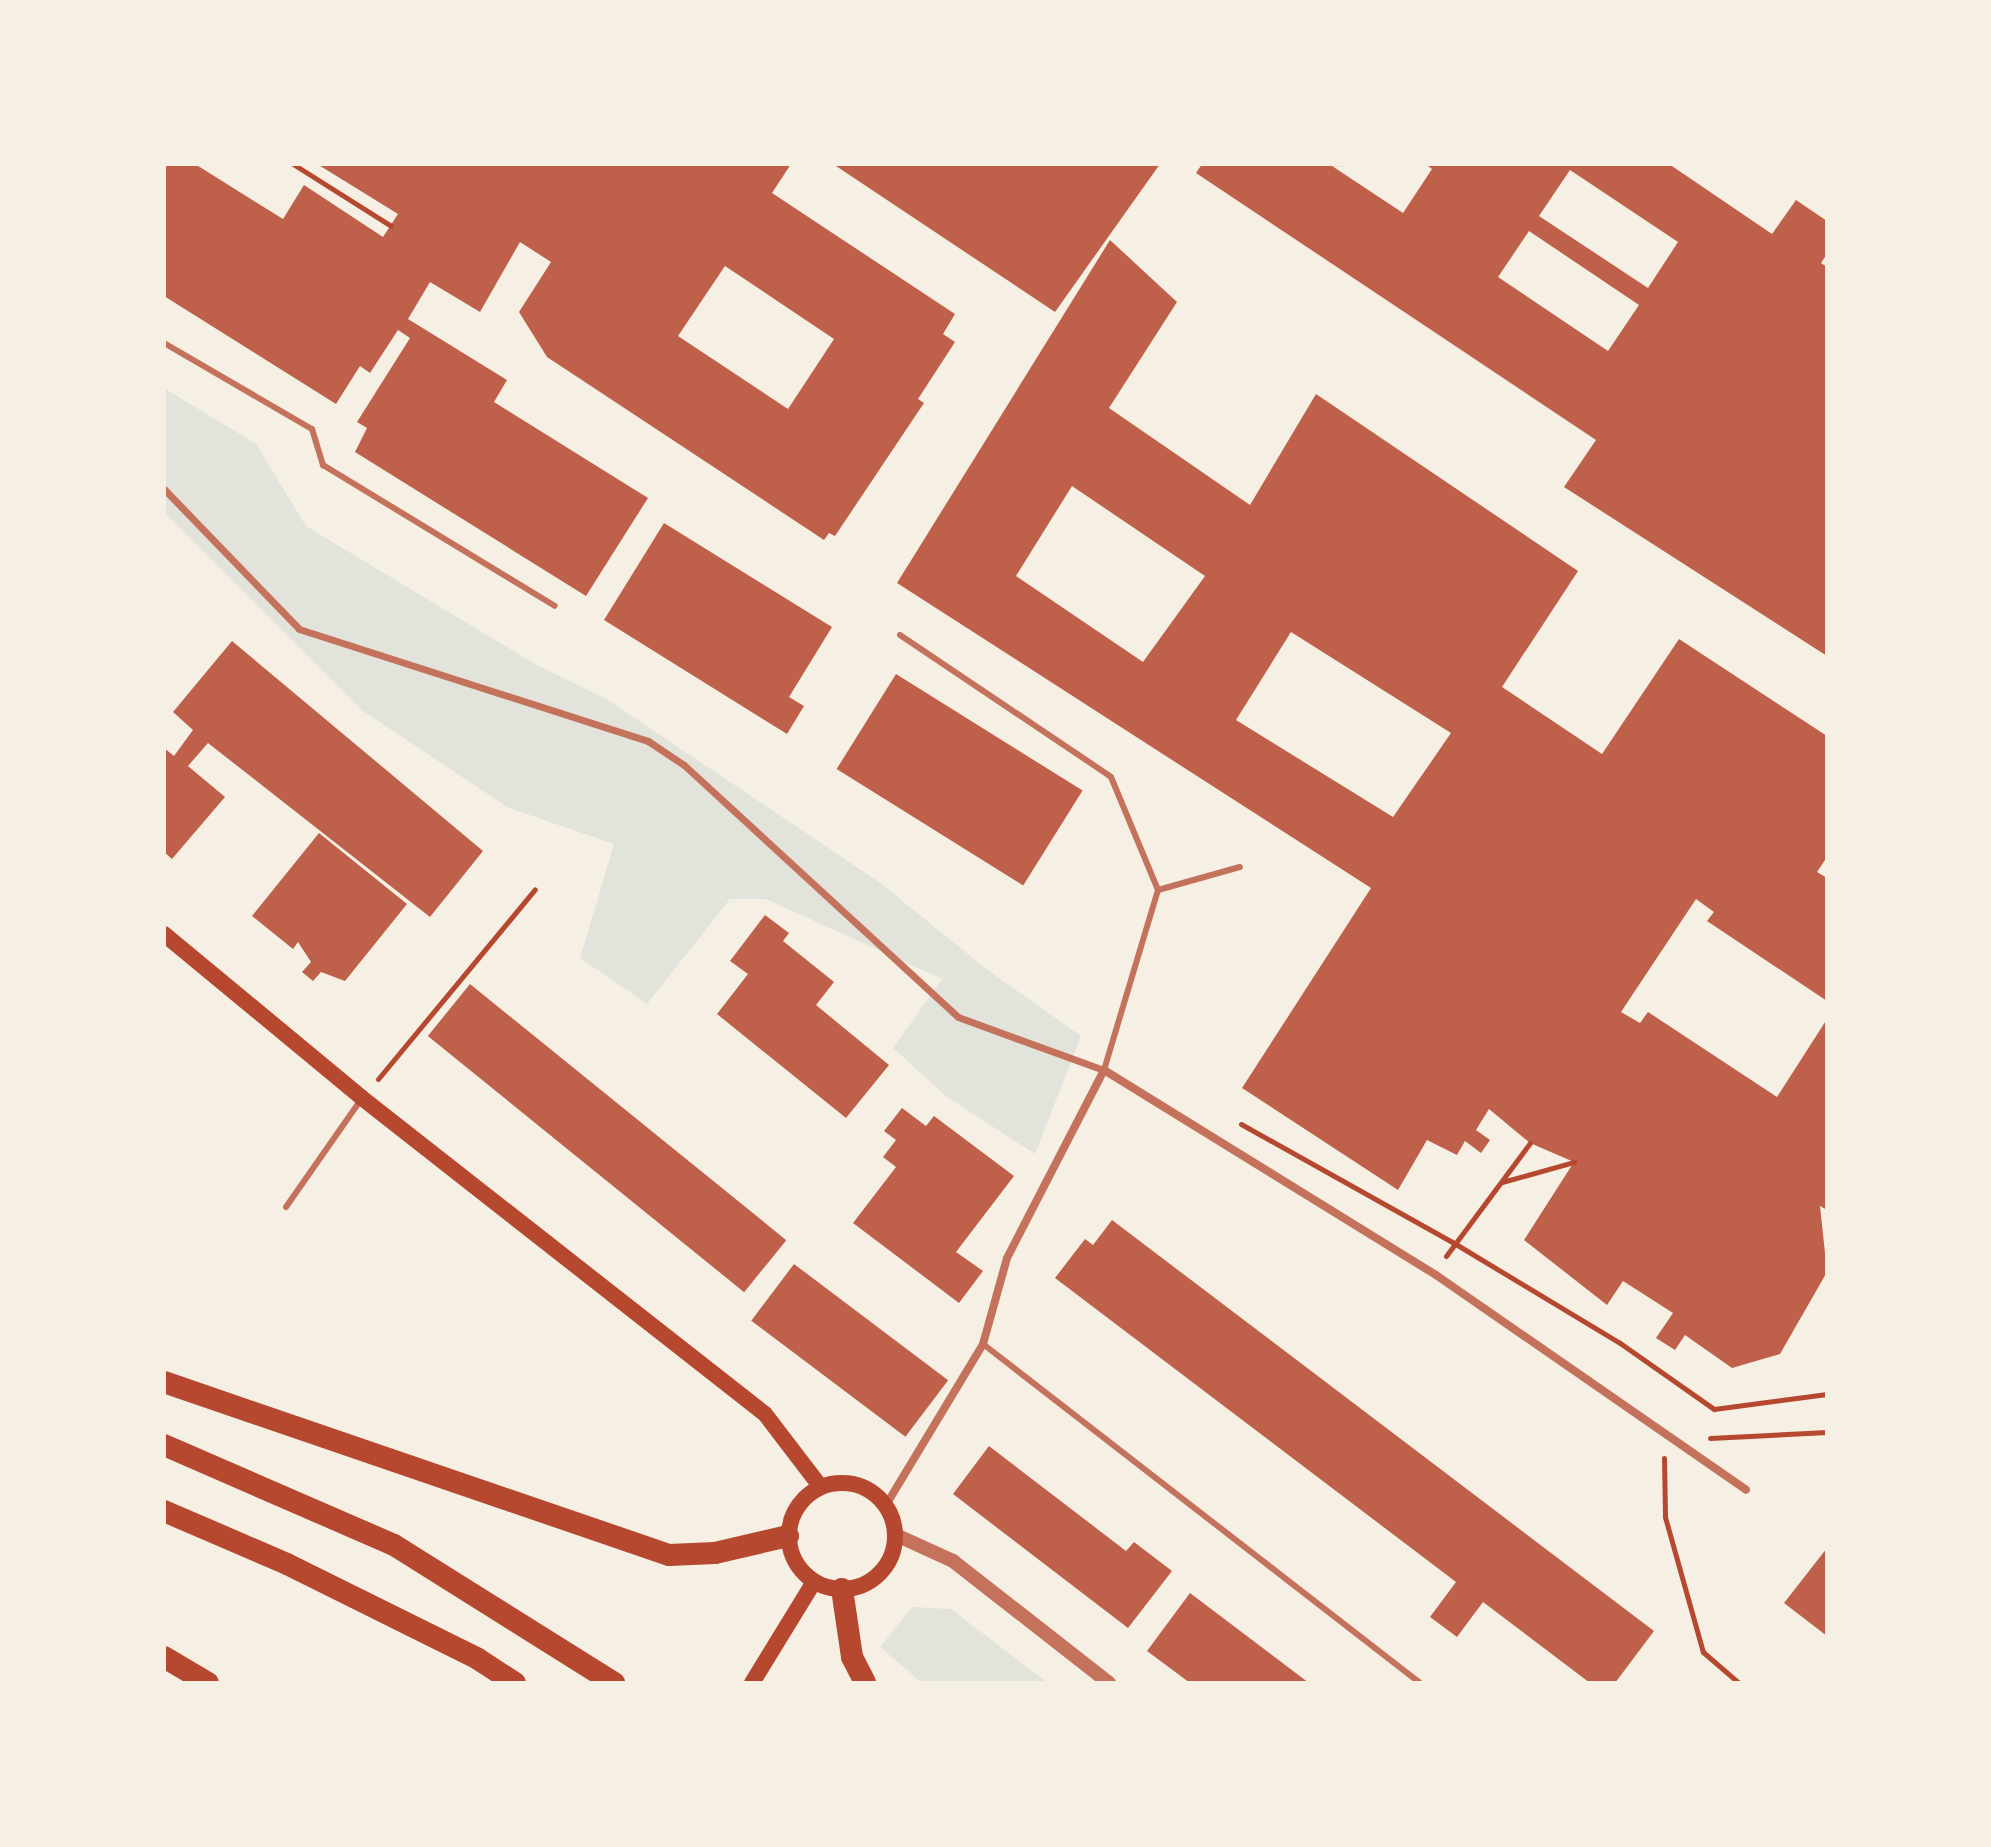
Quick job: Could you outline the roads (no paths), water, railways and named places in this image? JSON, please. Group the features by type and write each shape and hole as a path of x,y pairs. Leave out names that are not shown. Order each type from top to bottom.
{"highway":[{"path":"164,1382 669,1555 715,1553 788,1536"},
{"path":"164,1445 394,1545 614,1683"},
{"path":"164,1511 287,1564 478,1659 515,1683"},
{"path":"842,1589 852,1657 865,1683"},
{"path":"164,1657 208,1683"}],"main road":[{"path":"164,934 362,1098 765,1414 820,1486"},
{"path":"856,1484 886,1505 896,1535 885,1567 873,1579 842,1589 814,1582 791,1554 788,1536 797,1506 820,1486 856,1484"},
{"path":"752,1683 814,1582"}],"street":[{"path":"164,489 299,629 648,741 684,765 958,1017 1104,1070 1436,1275 1746,1490"},
{"path":"886,1505 983,1344 1007,1258 1104,1070"},
{"path":"896,1535 953,1561 1109,1683"}],"lane":[{"path":"164,343 312,429 323,465 555,606"},
{"path":"900,635 1111,777 1158,890 1104,1070"},
{"path":"1158,890 1240,867"},
{"path":"286,1207 362,1098"},
{"path":"983,1344 1420,1683"}]}
